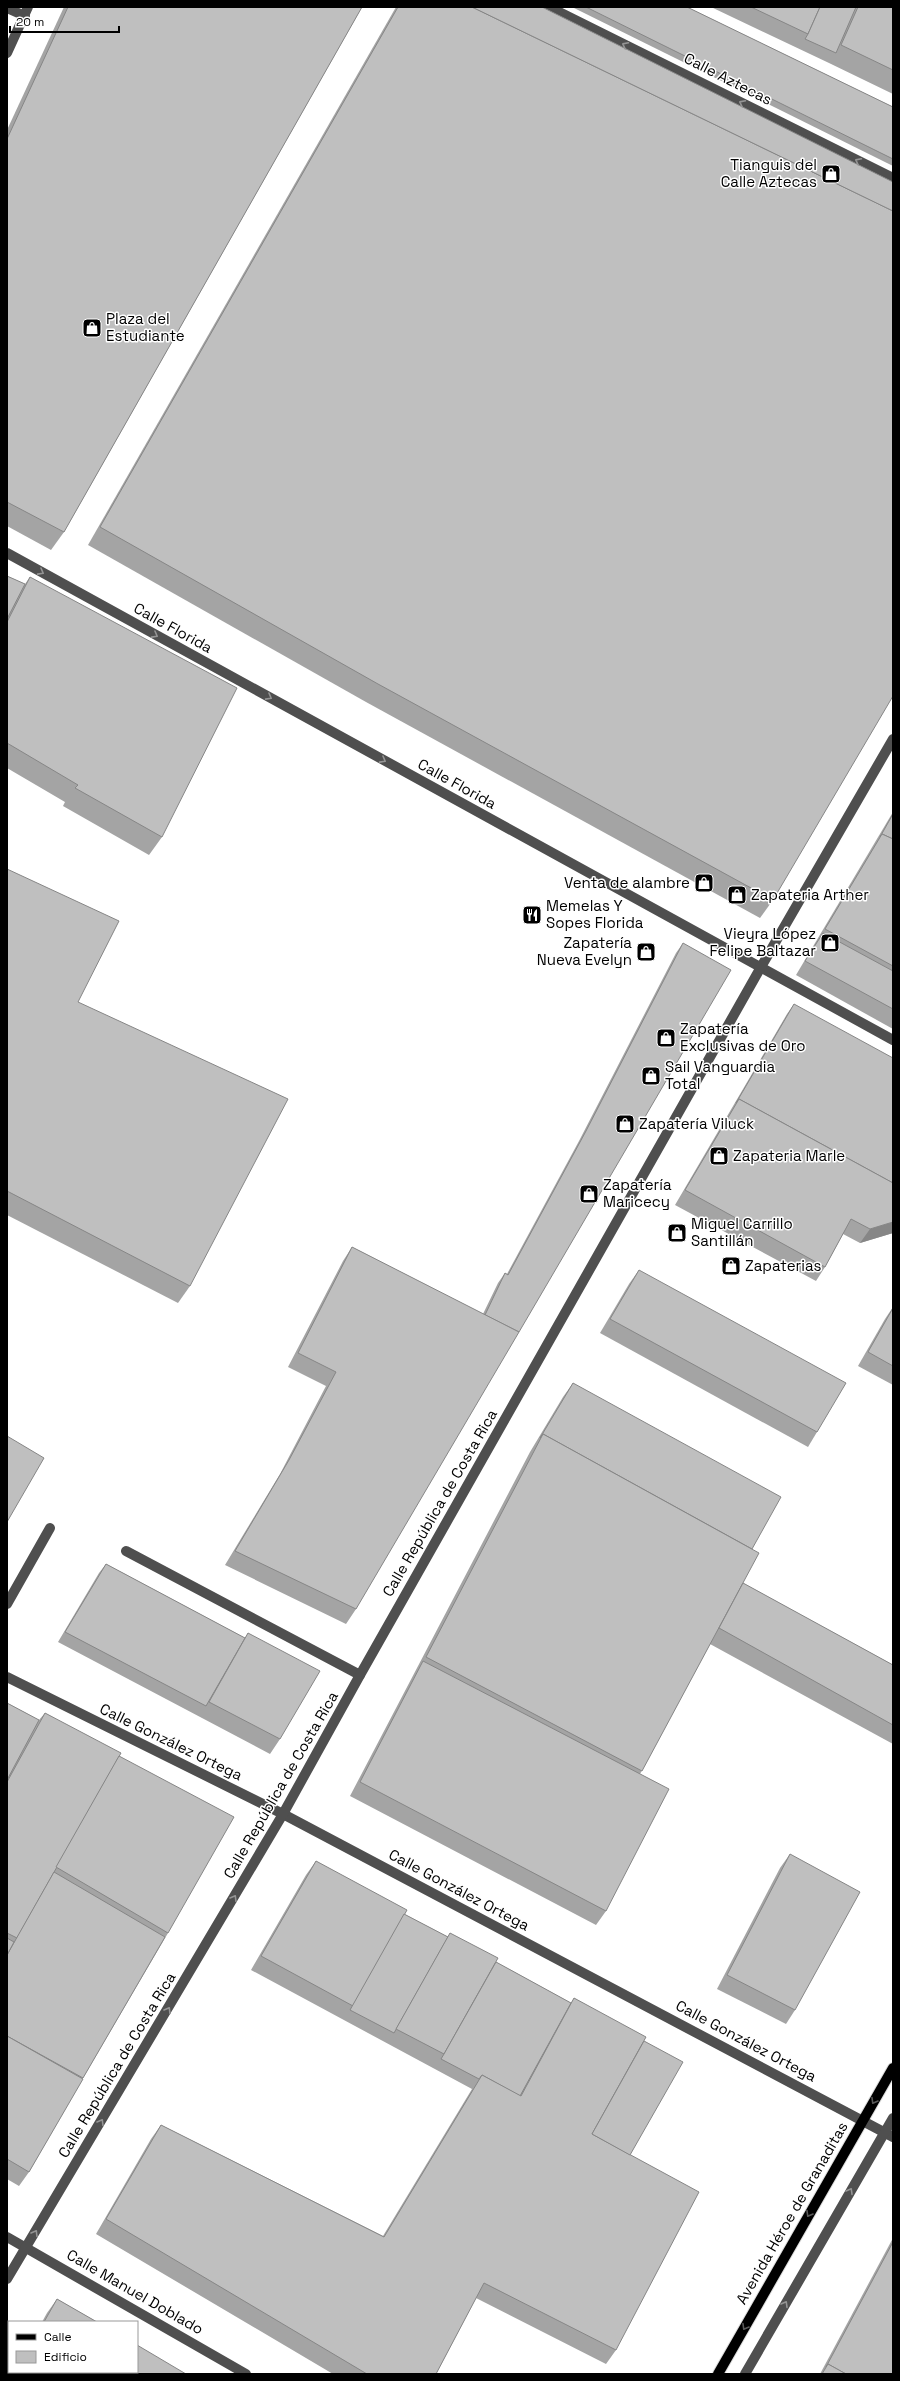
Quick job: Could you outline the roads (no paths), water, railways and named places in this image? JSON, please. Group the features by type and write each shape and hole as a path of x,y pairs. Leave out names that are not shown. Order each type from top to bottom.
{"main road":[{"name":"Avenida Héroe de Granaditas","path":"718,2374 893,2068"}],"street":[{"name":"Calle Aztecas","path":"549,7 893,178"},
{"path":"7,8 27,12 7,53"},
{"name":"Calle Florida","path":"7,553 893,1040"},
{"name":"Calle República de Costa Rica","path":"7,2278 27,2247 283,1814 360,1675 761,968 893,739"},
{"path":"7,1604 50,1528"},
{"path":"126,1551 360,1675"},
{"name":"Calle González Ortega","path":"7,1677 283,1814 889,2135"},
{"path":"745,2374 889,2135 893,2118"},
{"name":"Calle Manuel Doblado","path":"7,2237 27,2247 246,2374"}],"place":[{"name":"Tianguis del Calle Aztecas","path":"831,174"},
{"name":"Plaza del Estudiante","path":"92,328"},
{"name":"Venta de alambre","path":"704,883"},
{"name":"Zapateria Arther","path":"737,895"},
{"name":"Memelas Y Sopes Florida","path":"532,915"},
{"name":"Vieyra López Felipe Baltazar","path":"830,943"},
{"name":"Zapatería Nueva Evelyn","path":"646,952"},
{"name":"Zapatería Exclusivas de Oro","path":"666,1038"},
{"name":"Sail Vanguardia Total","path":"651,1076"},
{"name":"Zapatería Viluck","path":"625,1124"},
{"name":"Zapateria Marle","path":"719,1156"},
{"name":"Zapatería Maricecy","path":"589,1194"},
{"name":"Miguel Carrillo Santillán","path":"677,1233"},
{"name":"Zapaterias","path":"731,1266"}]}
